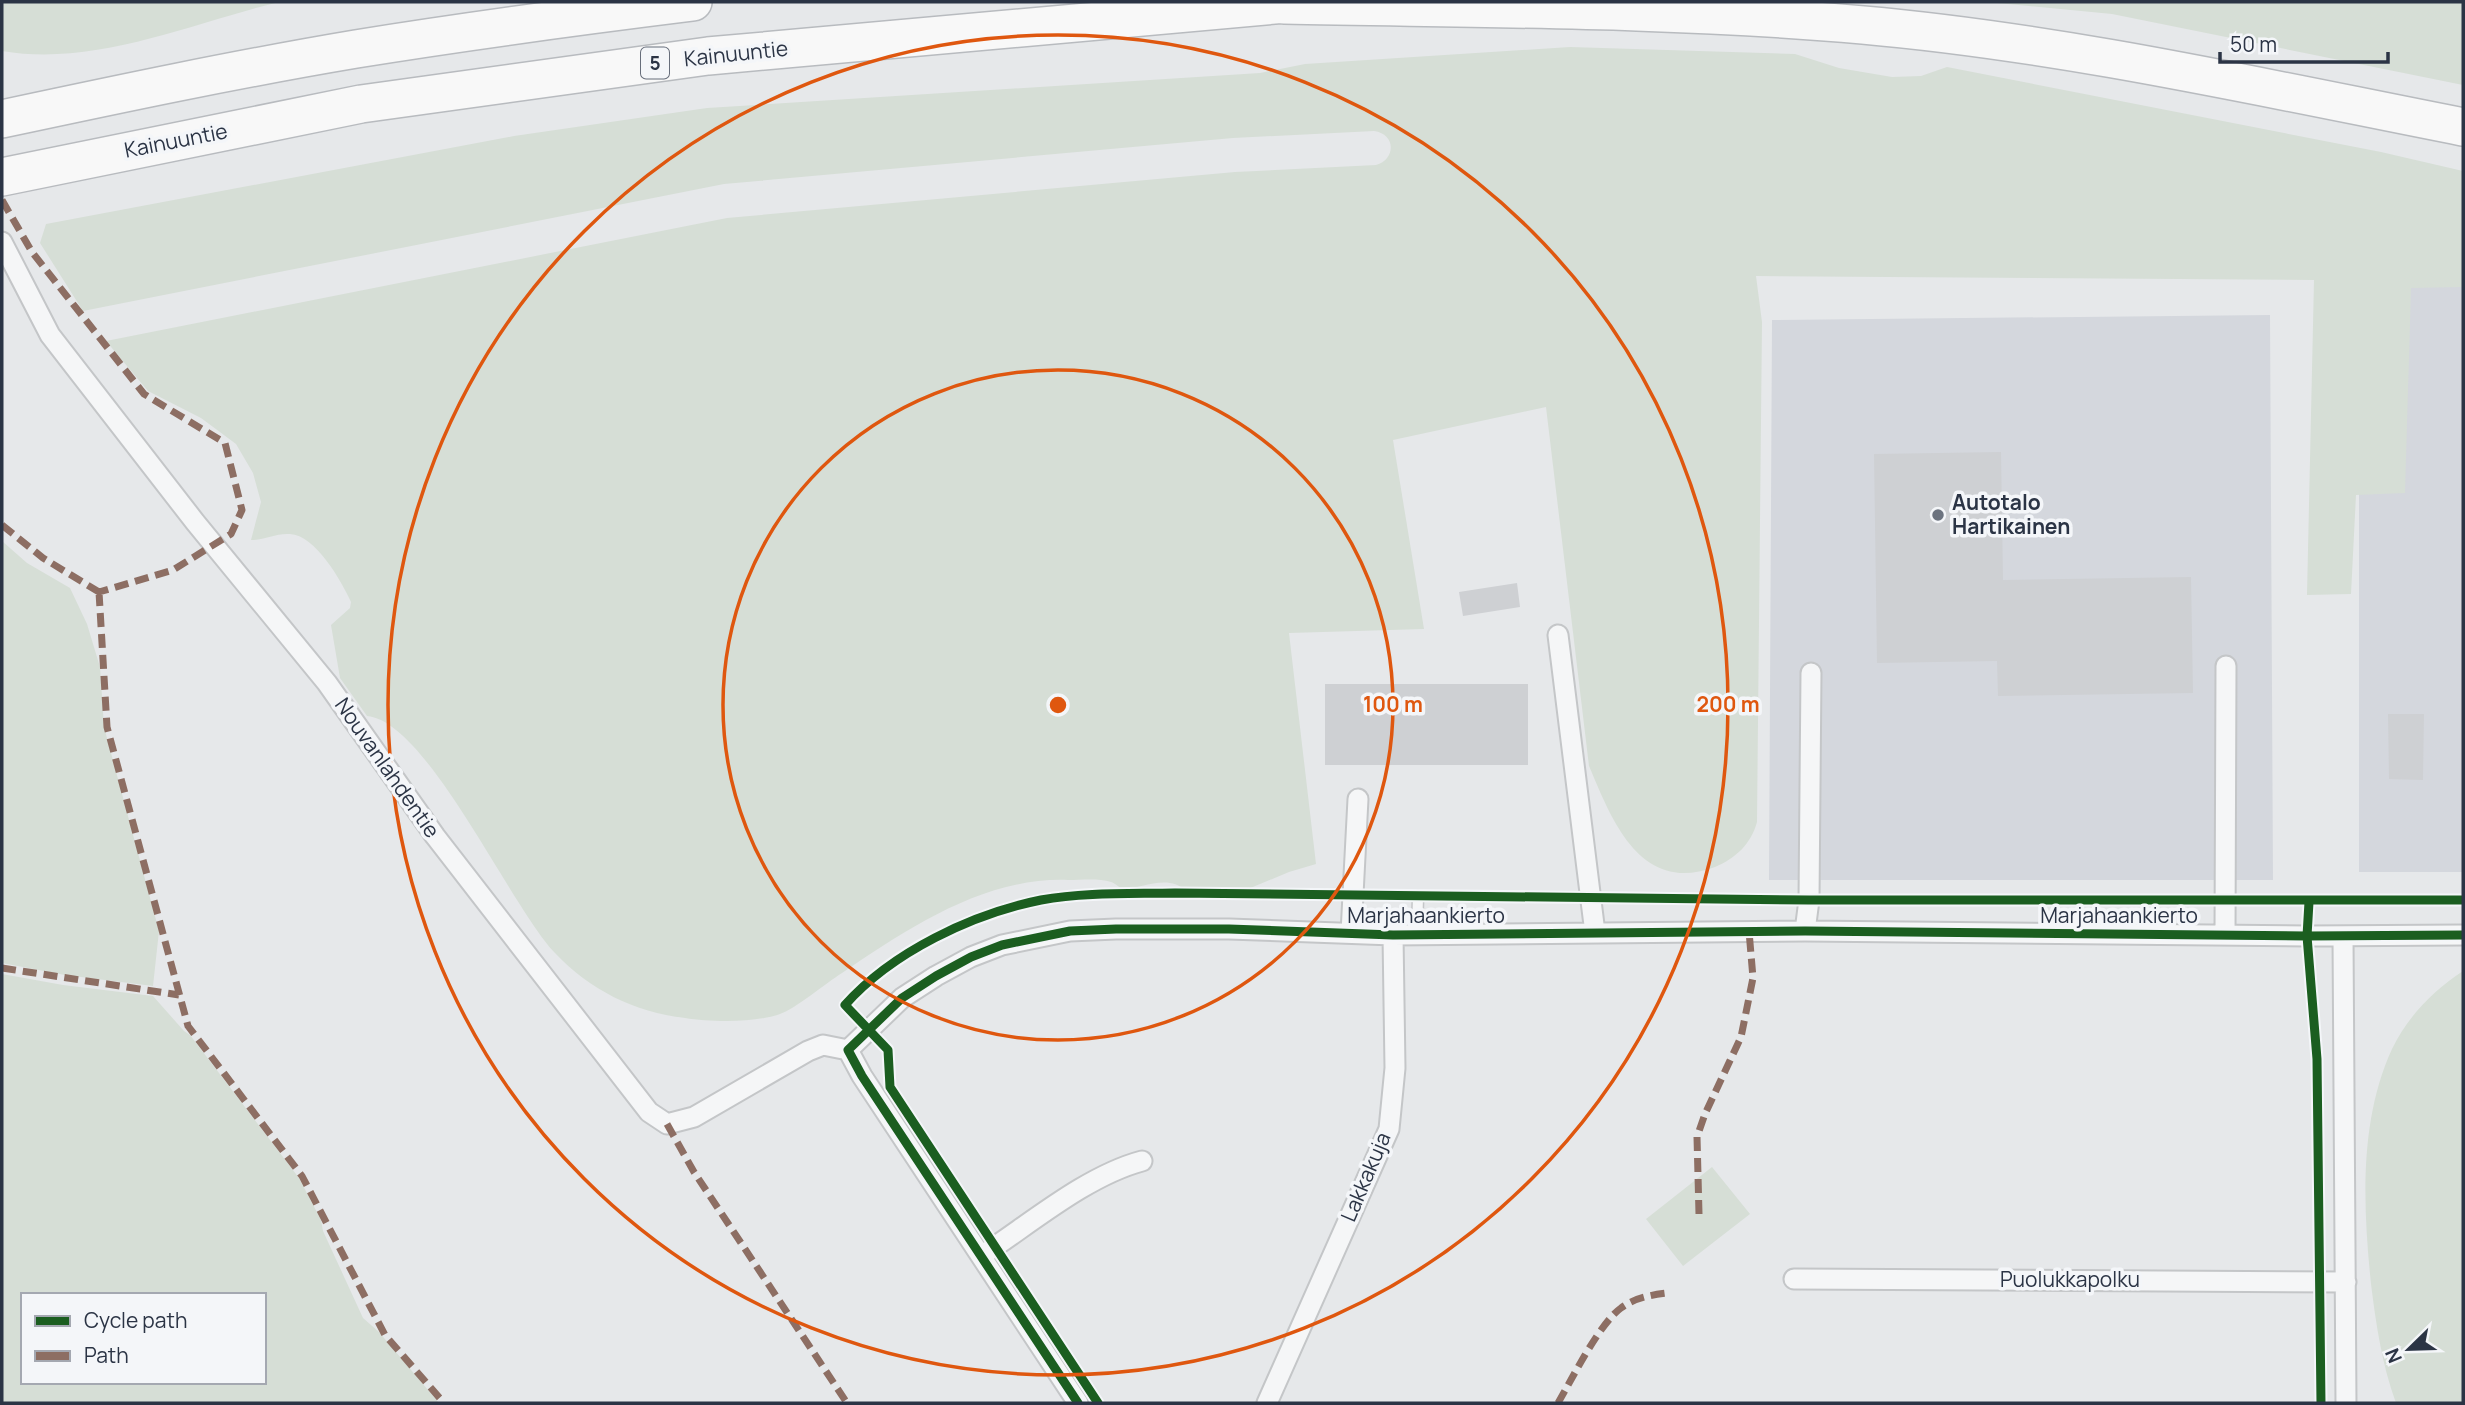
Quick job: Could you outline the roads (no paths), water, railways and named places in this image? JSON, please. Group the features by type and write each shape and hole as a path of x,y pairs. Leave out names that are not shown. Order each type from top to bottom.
{"highway":[{"path":"2,119 172,83 355,49 692,2"},
{"name":"Kainuuntie","path":"5,176 361,104 708,56 1066,18 1310,2"},
{"path":"1272,5 1714,15 1865,25 1994,40 2160,67 2463,127"}],"street":[{"name":"Nouvanlahdentie","path":"2,242 50,335 195,522 327,683 435,836 649,1112 667,1124 694,1117 808,1051 823,1045 848,1050"},
{"path":"1558,635 1595,933"},
{"path":"2225,934 2226,666"},
{"path":"1805,931 1809,900 1811,673"},
{"path":"1351,933 1358,799"},
{"name":"Marjahaankierto","path":"848,1050 902,998 936,976 1002,945 1032,937 1070,932 1116,929 1393,935 1805,931 2463,935"},
{"name":"Lakkakuja","path":"1267,1403 1388,1129 1395,1069 1393,935"},
{"path":"2343,936 2346,1403"},
{"path":"848,1050 862,1076 1078,1403"},
{"path":"981,1256 1088,1184 1118,1167 1142,1161"},
{"name":"Puolukkapolku","path":"1794,1279 2346,1282"}],"lane":[{"path":"1417,934 1418,896"}],"place":[{"name":"Autotalo Hartikainen","path":"1938,515"}]}
